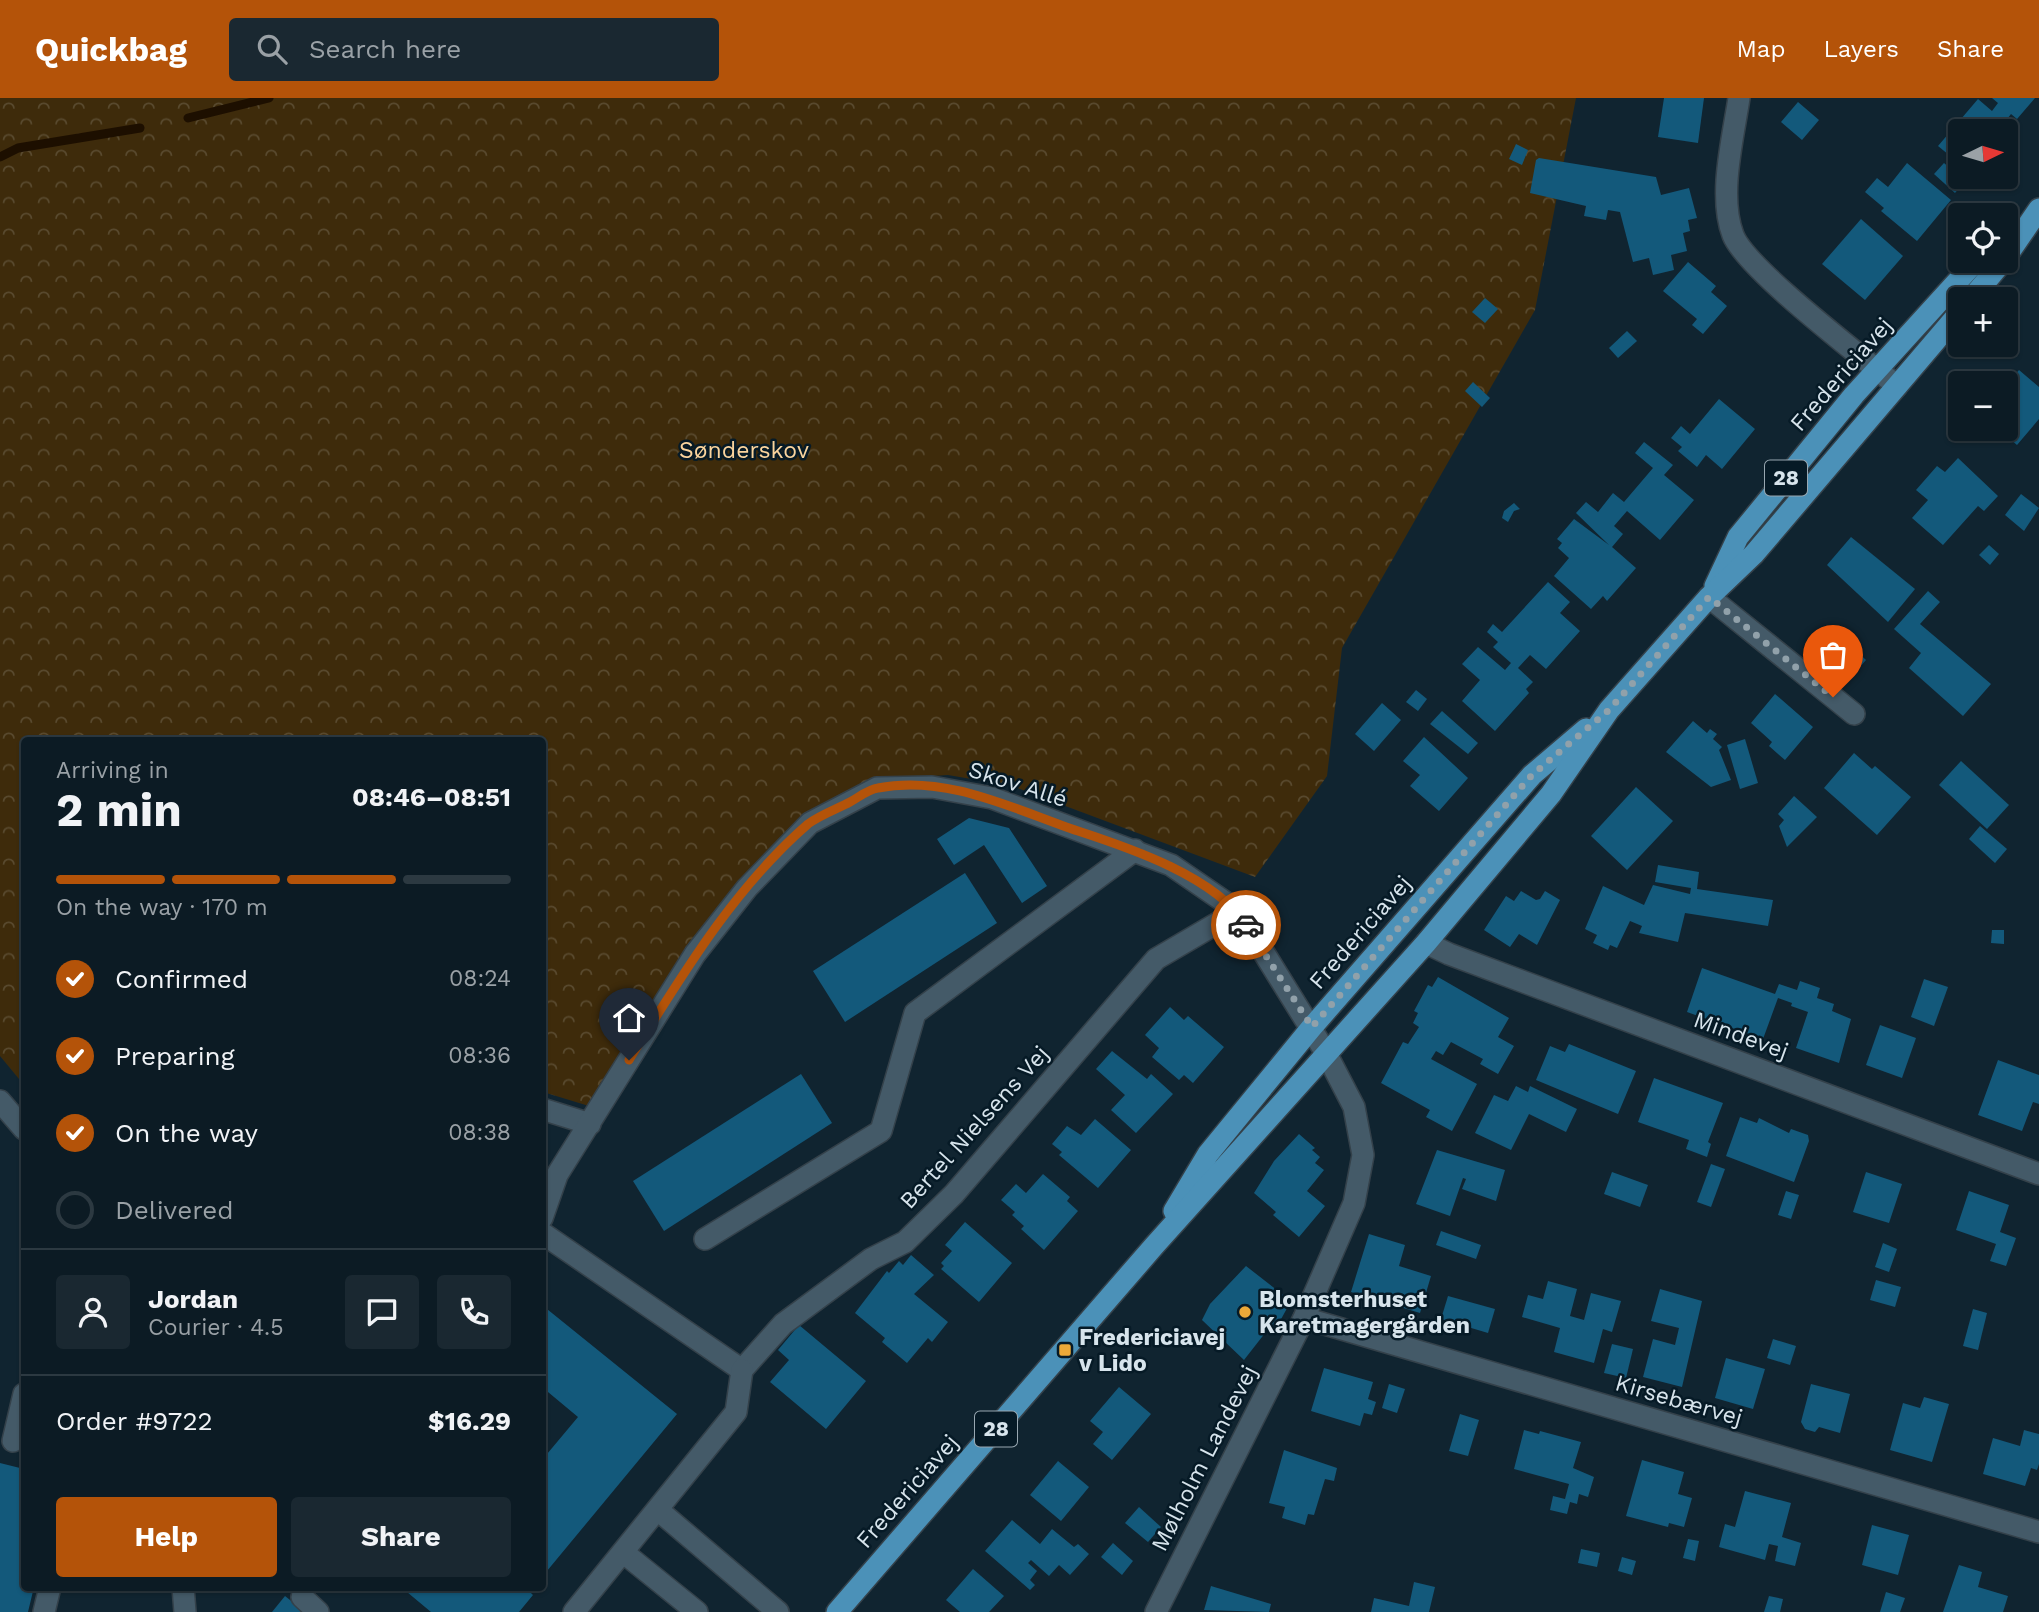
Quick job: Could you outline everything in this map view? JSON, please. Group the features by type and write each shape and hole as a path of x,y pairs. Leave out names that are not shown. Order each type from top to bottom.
{"main road":[{"path":"2018,228 2033,216"},
{"path":"2018,238 2033,216"},
{"name":"Fredericiavej","path":"1709,597 1738,537 1878,370 1965,273"},
{"path":"1981,287 1992,273"},
{"name":"Fredericiavej","path":"837,1612 1154,1246 1273,1117 1326,1053 1426,943 1551,794 1609,710 1709,597 1754,554 1948,326"},
{"name":"Fredericiavej","path":"1154,1246 1208,1154 1312,1027 1532,775 1609,710"}],"street":[{"path":"1739,98 1726,182 1733,236 1765,274 1898,386"},
{"path":"1709,597 1854,714"},
{"name":"Skov Allé","path":"546,1207 557,1175 695,954 747,888 810,823 877,788 932,787 992,798 1171,865 1238,911 1326,1053"},
{"path":"705,1239 881,1131 915,1013 1135,850"},
{"name":"Bertel Nielsens Vej","path":"742,1370 783,1324 871,1259 905,1242 954,1195 1156,959 1238,911"},
{"name":"Mindevej","path":"1426,943 1449,954 2039,1174"},
{"name":"Mølholm Landevej","path":"1156,1612 1304,1318 1354,1203 1363,1155 1354,1107 1326,1053"},
{"path":"0,1101 21,1126"},
{"path":"546,1110 590,1124"},
{"path":"546,1236 742,1370 736,1412 574,1612"},
{"name":"Kirsebærvej","path":"1304,1318 2039,1532"},
{"path":"12,1441 21,1406"},
{"path":"658,1510 778,1612"},
{"path":"624,1553 697,1612"},
{"path":"44,1612 49,1591"},
{"path":"183,1591 185,1612"},
{"path":"302,1597 318,1612"}],"green space":[{"name":"Sønderskov","path":"0,98 1576,98 1535,310 1342,648 1327,776 1255,877 1012,786 948,775 871,780 789,829 589,1106 546,1093 546,737 21,737 21,1081 0,1056"}],"building":[{"path":"1664,98 1704,98 1698,143 1658,137"},
{"path":"1992,98 2035,98 2017,119 2011,114 2007,119 1961,119 1978,99 1992,111 1998,103"},
{"path":"1798,102 1819,120 1802,140 1781,122"},
{"path":"1948,134 1948,154 1938,146"},
{"path":"1516,144 1528,150 1522,165 1509,159"},
{"path":"1539,158 1656,177 1661,195 1689,188 1697,218 1688,220 1690,231 1683,233 1687,251 1671,255 1674,270 1653,275 1649,258 1633,262 1620,212 1608,210 1606,220 1584,216 1586,206 1530,193 1536,160"},
{"path":"1907,163 1951,200 1917,241 1881,211 1884,208 1865,192 1877,178 1888,187"},
{"path":"1944,163 1948,166 1948,187 1934,174"},
{"path":"1861,219 1903,256 1865,300 1822,264"},
{"path":"1688,262 1716,286 1711,292 1727,306 1703,334 1692,325 1697,319 1663,291"},
{"path":"1485,298 1498,309 1485,323 1472,312"},
{"path":"1627,331 1637,341 1618,358 1609,348"},
{"path":"2018,371 2039,387 2039,419 2017,445 2012,441 2018,441"},
{"path":"1473,382 1490,398 1482,407 1465,391"},
{"path":"1719,399 1755,429 1722,469 1706,455 1697,467 1678,451 1682,447 1671,438 1681,426 1690,434"},
{"path":"1644,442 1673,465 1664,475 1694,500 1660,540 1627,511 1614,526 1623,534 1612,547 1636,568 1607,601 1603,596 1591,609 1554,576 1569,558 1558,548 1562,543 1557,539 1574,519 1609,545 1576,513 1586,502 1598,512 1613,493 1624,502 1653,468 1635,453"},
{"path":"1958,458 1998,496 1984,511 1978,506 1943,545 1912,518 1928,500 1916,490 1937,466 1945,472"},
{"path":"2021,494 2039,508 2024,531 2005,515"},
{"path":"1514,503 1520,509 1514,511 1508,522 1502,518 1504,511"},
{"path":"1851,537 1915,589 1888,622 1827,565"},
{"path":"1989,545 1999,554 1990,565 1979,555"},
{"path":"1548,582 1570,602 1560,613 1580,631 1546,669 1530,655 1518,668 1533,682 1526,689 1529,693 1495,731 1462,701 1480,680 1462,664 1478,647 1505,670 1511,663 1493,647 1498,642 1487,632 1493,624 1502,632"},
{"path":"1928,591 1940,602 1920,624 1991,684 1963,716 1909,668 1921,653 1894,629"},
{"path":"1851,646 1866,660 1844,685 1829,671"},
{"path":"1416,690 1427,699 1418,711 1406,702"},
{"path":"1775,694 1813,727 1785,760 1769,746 1772,742 1751,723"},
{"path":"1382,703 1401,720 1374,751 1355,734"},
{"path":"1442,711 1478,743 1468,754 1430,724"},
{"path":"1693,721 1707,733 1710,729 1717,734 1713,739 1722,747 1719,750 1731,780 1711,787 1666,752"},
{"path":"1424,737 1468,778 1439,811 1410,786 1420,775 1403,761"},
{"path":"1745,739 1758,783 1740,789 1727,745"},
{"path":"1854,753 1872,769 1875,766 1911,797 1877,835 1824,788"},
{"path":"1961,761 2009,805 1987,829 1939,785"},
{"path":"1636,787 1673,821 1627,870 1591,836"},
{"path":"1794,796 1817,817 1787,847 1779,826 1784,820 1778,814"},
{"path":"969,818 1009,828 1047,886 1022,903 984,845 954,865 937,839"},
{"path":"1980,826 2007,849 1995,863 1969,839"},
{"path":"1658,865 1699,872 1697,889 1773,900 1768,926 1685,913 1678,942 1639,933 1642,926 1630,921 1617,948 1610,945 1608,950 1593,943 1597,935 1585,929 1603,886 1644,905 1653,885 1690,894 1691,888 1655,882"},
{"path":"965,873 997,923 845,1022 813,971"},
{"path":"1521,891 1536,900 1540,899 1545,891 1560,900 1537,945 1519,934 1510,947 1484,930 1506,896 1514,901"},
{"path":"1992,930 2004,930 2004,944 1991,943"},
{"path":"1702,968 1775,994 1779,984 1797,990 1800,981 1820,988 1817,998 1834,1004 1832,1011 1851,1019 1839,1063 1796,1048 1808,1012 1778,998 1763,1039 1687,1012"},
{"path":"1438,977 1509,1018 1498,1037 1514,1046 1498,1074 1480,1064 1483,1059 1451,1042 1443,1055 1436,1051 1431,1059 1477,1084 1452,1131 1426,1117 1430,1110 1381,1083 1403,1042 1408,1044 1419,1027 1413,1023 1418,1013 1414,1011 1428,985 1432,987"},
{"path":"1924,979 1948,987 1934,1026 1911,1017"},
{"path":"1170,1007 1184,1020 1188,1016 1224,1047 1193,1083 1184,1075 1179,1080 1152,1057 1159,1048 1145,1035"},
{"path":"1880,1025 1916,1038 1902,1078 1866,1065"},
{"path":"1569,1044 1636,1071 1618,1114 1536,1080 1550,1046 1565,1052"},
{"path":"1112,1051 1147,1079 1151,1074 1173,1094 1136,1133 1111,1110 1125,1095 1096,1069"},
{"path":"1998,1060 2039,1075 2039,1104 2033,1102 2022,1131 1978,1115"},
{"path":"801,1074 832,1123 664,1231 633,1181"},
{"path":"1654,1078 1723,1103 1708,1142 1711,1144 1707,1157 1686,1149 1689,1140 1638,1122"},
{"path":"1516,1086 1528,1092 1530,1086 1577,1109 1566,1132 1529,1114 1511,1150 1475,1133 1494,1095 1508,1101"},
{"path":"1740,1117 1757,1123 1759,1118 1789,1133 1791,1129 1808,1135 1809,1141 1794,1182 1726,1156"},
{"path":"1095,1119 1131,1150 1098,1188 1059,1155 1062,1152 1052,1144 1067,1126 1081,1135"},
{"path":"1299,1134 1315,1148 1312,1150 1320,1157 1315,1163 1324,1170 1307,1191 1325,1206 1299,1237 1273,1215 1276,1212 1254,1193 1274,1161"},
{"path":"1437,1150 1505,1170 1496,1201 1462,1189 1466,1179 1463,1178 1450,1216 1416,1204"},
{"path":"1711,1164 1725,1169 1711,1207 1697,1202"},
{"path":"1612,1172 1648,1185 1640,1207 1604,1194"},
{"path":"1866,1172 1902,1184 1889,1223 1853,1212"},
{"path":"1043,1174 1070,1197 1067,1201 1078,1211 1044,1250 1021,1229 1024,1226 1012,1215 1015,1212 1001,1200 1016,1184 1026,1193"},
{"path":"1786,1191 1799,1195 1791,1219 1778,1215"},
{"path":"1969,1191 2009,1205 2000,1232 2016,1238 2006,1266 1990,1261 1996,1244 1956,1230"},
{"path":"965,1222 1012,1263 979,1302 941,1269 944,1266 941,1263 952,1251 945,1245"},
{"path":"1441,1231 1481,1245 1476,1259 1436,1245"},
{"path":"1369,1234 1405,1245 1399,1266 1431,1276 1420,1313 1351,1292"},
{"path":"1883,1243 1897,1249 1889,1272 1875,1267"},
{"path":"911,1255 934,1275 914,1294 948,1322 932,1342 928,1338 907,1363 882,1342 885,1338 855,1313 887,1271 889,1273 899,1261 903,1265"},
{"name":"Blomsterhuset Karetmagergården","path":"1246,1266 1291,1301 1274,1332 1269,1328 1244,1360 1202,1320 1210,1304"},
{"path":"1876,1280 1901,1287 1895,1307 1870,1300"},
{"path":"1548,1281 1577,1289 1570,1316 1584,1320 1591,1293 1621,1301 1612,1332 1603,1329 1594,1363 1554,1352 1560,1328 1522,1317 1528,1295 1543,1299"},
{"path":"1660,1289 1702,1301 1682,1387 1643,1377 1653,1339 1675,1345 1679,1328 1651,1321"},
{"path":"1448,1296 1495,1309 1488,1333 1441,1319"},
{"path":"546,1308 677,1414 546,1572 546,1455 578,1417 546,1390"},
{"path":"1973,1309 1987,1313 1978,1350 1963,1346"},
{"path":"799,1325 866,1381 826,1429 770,1382 789,1360 778,1350"},
{"path":"1773,1339 1796,1346 1790,1365 1767,1358"},
{"path":"1612,1344 1633,1349 1626,1378 1604,1373"},
{"path":"1726,1358 1765,1369 1753,1409 1715,1398"},
{"path":"1324,1368 1373,1382 1368,1399 1376,1402 1372,1415 1364,1413 1360,1426 1311,1411"},
{"path":"1389,1384 1405,1389 1397,1413 1382,1408"},
{"path":"1811,1384 1850,1394 1840,1433 1819,1427 1815,1432 1805,1429 1801,1422"},
{"path":"1119,1387 1151,1414 1112,1460 1093,1444 1103,1432 1090,1421"},
{"path":"1924,1397 1949,1404 1932,1462 1890,1450 1903,1403 1920,1408"},
{"path":"1460,1414 1479,1420 1468,1456 1449,1451"},
{"path":"1524,1430 1539,1434 1540,1431 1581,1442 1573,1468 1594,1477 1588,1497 1579,1494 1577,1504 1570,1502 1567,1514 1550,1510 1553,1496 1565,1499 1569,1484 1514,1469"},
{"path":"2024,1430 2039,1434 2039,1464 2037,1470 2031,1468 2025,1486 1983,1474 1993,1438 2020,1446"},
{"path":"1284,1450 1337,1468 1334,1481 1325,1479 1314,1515 1308,1514 1305,1525 1282,1518 1285,1507 1269,1503"},
{"path":"1642,1460 1684,1472 1678,1494 1692,1498 1684,1527 1669,1523 1668,1527 1626,1516"},
{"path":"1058,1461 1089,1487 1061,1521 1030,1495"},
{"path":"0,1463 21,1468 21,1591 33,1591 28,1612 0,1612"},
{"path":"1745,1491 1791,1503 1782,1537 1801,1543 1795,1566 1775,1561 1778,1546 1769,1544 1765,1560 1719,1547 1725,1524 1735,1527"},
{"path":"1139,1507 1161,1527 1148,1542 1125,1523"},
{"path":"1012,1520 1040,1544 1052,1529 1074,1547 1078,1544 1089,1554 1070,1575 1059,1565 1049,1576 1031,1560 1028,1563 1037,1571 1030,1580 1035,1585 1030,1590 985,1551"},
{"path":"1872,1525 1909,1535 1898,1575 1862,1565"},
{"path":"1688,1539 1699,1541 1695,1561 1683,1558"},
{"path":"1113,1543 1133,1561 1122,1575 1101,1557"},
{"path":"1581,1549 1600,1553 1597,1567 1578,1563"},
{"path":"1622,1557 1636,1561 1632,1575 1618,1571"},
{"path":"1959,1565 1982,1572 1978,1587 2008,1596 2003,1612 1943,1612"},
{"path":"973,1569 1004,1596 989,1612 960,1612 946,1600"},
{"path":"1414,1582 1435,1587 1429,1612 1371,1612 1374,1598 1409,1606"},
{"path":"1211,1586 1271,1604 1269,1612 1204,1610"},
{"path":"406,1591 531,1591 533,1595 519,1612 431,1612"},
{"path":"1886,1592 1905,1598 1900,1612 1880,1612"},
{"path":"285,1596 305,1612 272,1612"},
{"path":"1769,1596 1783,1599 1780,1612 1764,1612"}],"waterway":[{"path":"188,118 269,98"},
{"path":"0,157 18,148 140,128"}],"way so far":[{"path":"1246,925 1312,1027 1532,775 1609,710 1709,597 1833,697"}],"place":[{"name":"Blomsterhuset Karetmagergården","path":"1245,1312"},
{"name":"Fredericiavej v Lido","path":"1065,1350"}],"route":[{"path":"629,1060 695,954 747,888 810,823 877,788 932,787 992,798 1135,850 1171,865 1238,911 1246,925"}]}
